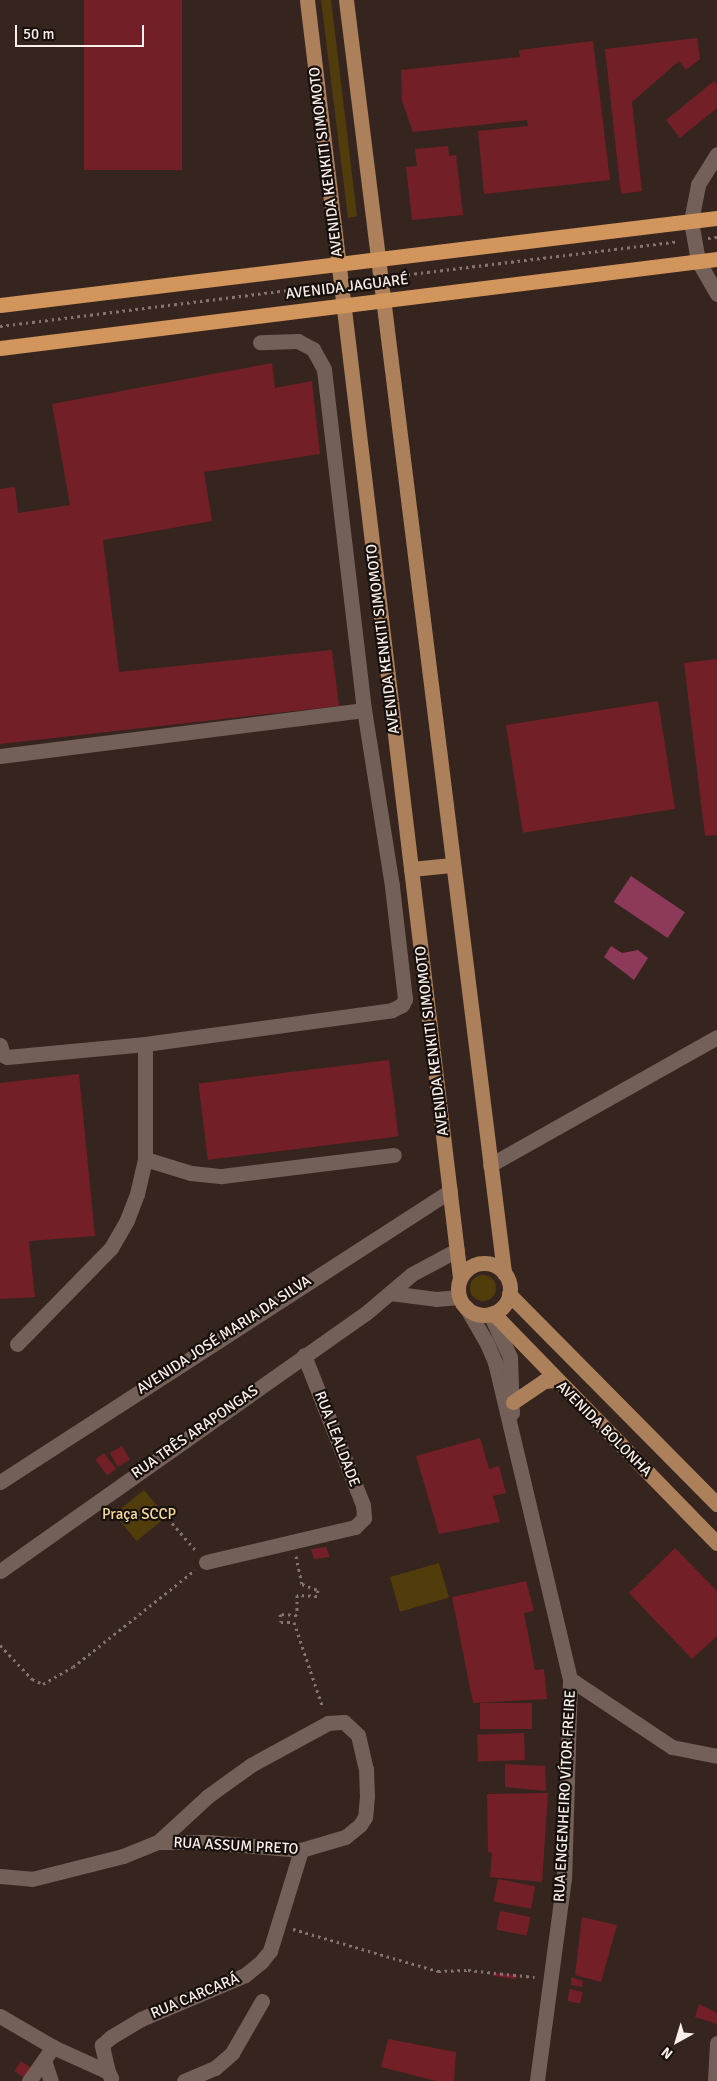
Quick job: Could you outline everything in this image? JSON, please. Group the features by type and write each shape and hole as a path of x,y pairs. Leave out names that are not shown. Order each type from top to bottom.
{"highway":[{"name":"AVENIDA JAGUARÉ","path":"0,305 717,218"},
{"name":"AVENIDA JAGUARÉ","path":"0,348 717,259"}],"main road":[{"name":"AVENIDA KENKITI SIMOMOTO","path":"306,0 460,1278"},
{"path":"346,0 452,865 504,1273 509,1294 502,1308 491,1313 478,1314 462,1302 460,1278 469,1267 483,1262 504,1273"},
{"path":"411,869 452,865"},
{"name":"AVENIDA BOLONHA","path":"509,1294 717,1504"},
{"name":"AVENIDA BOLONHA","path":"491,1313 717,1544"},
{"path":"513,1402 544,1381 555,1380"}],"street":[{"path":"717,154 698,185 691,221 698,261 717,294"},
{"path":"0,1045 3,1055 7,1057 145,1044 392,1010 402,1005 404,999 392,886 364,710 324,369 313,349 298,342 260,342"},
{"path":"0,756 364,710"},
{"path":"490,1165 717,1037"},
{"path":"17,1344 111,1248 137,1194 145,1159 145,1044"},
{"path":"145,1159 191,1173 222,1176 394,1154"},
{"name":"AVENIDA JOSÉ MARIA DA SILVA","path":"0,1482 450,1191"},
{"path":"390,1293 412,1274 457,1250"},
{"path":"390,1293 462,1302"},
{"name":"RUA TRÊS ARAPONGAS","path":"0,1571 390,1293"},
{"name":"RUA ENGENHEIRO VÍTOR FREIRE","path":"462,1302 490,1349 570,1679 564,1878 537,2081"},
{"name":"RUA ENGENHEIRO VÍTOR FREIRE","path":"491,1313 510,1358 513,1402 510,1427"},
{"name":"RUA LEALDADE","path":"293,1542 361,1524 364,1518 363,1505 304,1355"},
{"path":"205,1562 293,1542"},
{"path":"570,1679 672,1747 717,1756"},
{"name":"RUA ASSUM PRETO","path":"0,1876 32,1879 62,1873 123,1856 158,1842 215,1791 251,1766 328,1723 344,1722 358,1735 366,1768 364,1817 360,1825 345,1837 301,1850 207,1842 158,1842"},
{"name":"RUA CARCARÁ","path":"111,2077 102,2045 141,2020 245,1975 270,1951 280,1924 301,1850"},
{"path":"184,2081 215,2068 232,2053 262,2001"},
{"path":"0,2016 53,2047 111,2077"},
{"path":"29,2081 53,2047"},
{"path":"715,2081 716,2047"},
{"path":"44,2060 50,2081"}],"path":[{"path":"0,1645 32,1679 43,1684 72,1666 205,1562 172,1523"},
{"path":"293,1542 302,1584 318,1590 317,1596 298,1595 297,1615 280,1614 281,1622 294,1622 328,1723"},
{"path":"280,1924 334,1942 453,1973 468,1970 550,1979"}],"green space":[{"path":"321,0 331,0 357,216 348,218"},
{"path":"483,1275 492,1279 496,1288 492,1297 483,1301 474,1297 470,1288 474,1279"},
{"name":"Praça SCCP","path":"144,1490 166,1517 136,1541 114,1514"},
{"path":"439,1563 449,1598 400,1612 390,1577"}],"shaded area":[{"path":"631,876 685,912 668,938 614,902"},
{"path":"611,946 622,953 638,950 648,958 634,980 604,957"}],"building":[{"path":"84,0 182,0 182,170 84,170"},
{"path":"697,38 700,59 686,70 679,61 632,102 642,191 621,194 605,49"},
{"path":"593,41 610,180 484,194 478,131 528,126 527,120 413,132 402,101 401,70 520,57 519,50"},
{"path":"714,81 717,85 717,108 680,138 666,120"},
{"path":"448,146 449,156 456,155 463,215 412,220 406,167 417,166 415,149"},
{"path":"272,363 275,388 312,381 320,454 204,472 212,521 103,540 119,672 332,650 339,706 0,744 0,489 15,487 18,513 70,505 52,404"},
{"path":"717,659 717,835 705,836 684,663"},
{"path":"658,701 675,809 523,833 506,725"},
{"path":"389,1060 398,1136 208,1160 198,1083"},
{"path":"79,1074 95,1236 29,1241 35,1297 0,1299 0,1083"},
{"path":"480,1438 489,1469 499,1466 506,1493 493,1496 500,1522 439,1534 416,1456"},
{"path":"122,1446 130,1460 118,1467 110,1453"},
{"path":"104,1453 116,1469 107,1476 95,1460"},
{"path":"326,1547 330,1557 314,1559 311,1549"},
{"path":"675,1548 717,1591 717,1636 692,1659 629,1593"},
{"path":"526,1581 534,1611 524,1613 535,1670 544,1669 547,1699 473,1703 452,1597"},
{"path":"480,1703 532,1703 532,1729 480,1729"},
{"path":"524,1733 525,1760 478,1762 477,1735"},
{"path":"505,1764 545,1766 546,1791 505,1787"},
{"path":"548,1793 542,1882 490,1877 492,1853 488,1852 487,1794"},
{"path":"498,1879 535,1886 531,1909 494,1902"},
{"path":"500,1911 530,1917 527,1936 496,1930"},
{"path":"582,1917 617,1925 601,1982 575,1975"},
{"path":"493,1973 517,1975 516,1979 493,1976"},
{"path":"571,1977 583,1981 582,1987 571,1985"},
{"path":"570,1989 583,1992 580,2004 567,2001"},
{"path":"699,2004 717,2013 717,2024 695,2017"},
{"path":"388,2039 456,2052 454,2081 436,2081 381,2067"},
{"path":"21,2061 33,2069 26,2079 14,2071"}]}
